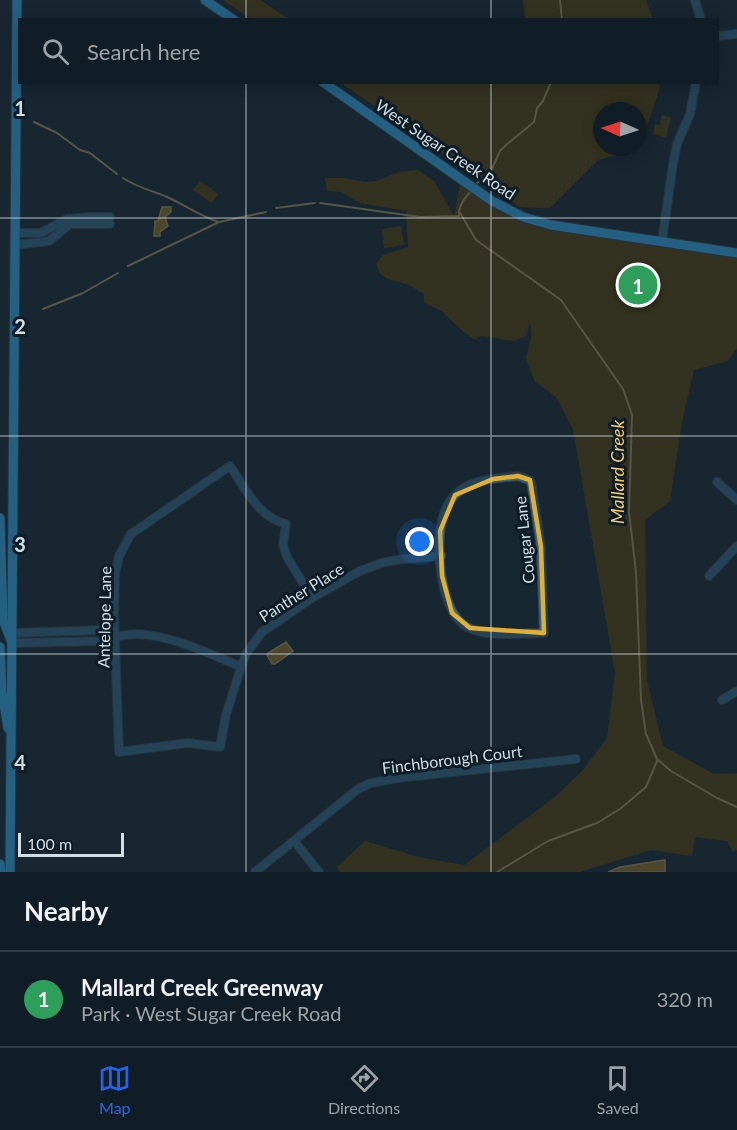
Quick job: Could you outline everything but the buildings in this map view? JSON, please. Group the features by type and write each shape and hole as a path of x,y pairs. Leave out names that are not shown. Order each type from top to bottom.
{"main road":[{"path":"10,872 17,0"},
{"path":"205,0 231,18"},
{"name":"West Sugar Creek Road","path":"326,84 492,201 523,217 542,223 737,253"},
{"path":"0,519 3,620 12,638"},
{"path":"0,647 2,693 11,742"},
{"path":"0,864 1,872"}],"street":[{"path":"695,0 700,18"},
{"path":"719,36 737,34"},
{"path":"662,241 677,144 690,114 696,84"},
{"path":"15,233 41,233 67,219 89,217 110,221 70,224 49,242 15,245"},
{"name":"Antelope Lane","path":"220,747 188,743 119,752 115,574 119,556 131,534 230,466 260,509 272,519 286,524 283,545 286,557 312,598"},
{"name":"Cougar Lane","path":"518,476 530,480 541,547 544,633 492,633 473,630 464,625 452,613 448,604 442,580 441,556 440,531 443,515 447,505 462,489 473,484 509,477 518,476"},
{"path":"717,482 737,500"},
{"path":"709,576 737,546"},
{"name":"Panther Place","path":"220,747 226,715 241,667 246,654 262,632 312,598 360,571 385,562 441,556"},
{"path":"12,638 108,641 115,636 168,638 241,667"},
{"path":"722,700 737,692"},
{"name":"Finchborough Court","path":"255,872 340,802 371,783 398,778 576,759"},
{"path":"294,841 319,872"}],"highlighted area":[{"path":"518,476 530,480 541,547 544,633 470,628 452,613 442,576 440,531 455,495 493,479"}],"shaded area":[{"path":"223,0 260,0 287,18 250,18"},
{"path":"523,0 646,0 653,18 525,18"},
{"path":"342,84 660,84 647,126 647,102 593,102 593,156 613,156 598,160 550,208 520,207"},
{"path":"662,115 671,117 666,138 653,134 655,124 660,125"},
{"path":"418,170 434,181 454,216 461,179 523,217 737,253 737,348 728,361 694,370 682,422 670,501 645,520 647,681 663,746 714,774 737,773 737,850 733,852 727,841 695,837 692,856 651,850 580,872 340,872 337,867 365,841 419,857 464,865 556,796 583,770 607,738 615,673 573,429 556,397 535,382 526,358 532,334 530,322 526,336 514,341 482,336 474,339 441,311 424,302 424,294 409,285 388,279 380,274 376,264 383,255 408,247 406,211 360,203 341,192 327,191 325,178 365,182 376,181 399,172"},
{"path":"200,181 218,194 212,203 193,190"},
{"path":"162,207 171,207 171,212 165,217 168,226 160,232 160,236 154,236 155,221 158,221"},
{"path":"401,226 404,245 384,248 382,229"},
{"path":"286,642 293,651 272,664 268,653"},
{"path":"665,860 665,872 608,872 620,867"}],"waterway":[{"name":"Mallard Creek","path":"560,0 562,18"},
{"name":"Mallard Creek","path":"475,185 491,171 500,151 534,122 537,108 543,101 550,84"},
{"path":"34,122 57,133 80,150 90,153 117,174"},
{"path":"123,178 219,222"},
{"path":"320,203 420,217 459,216 462,202 472,190"},
{"path":"276,208 315,203"},
{"name":"Mallard Creek","path":"459,211 476,240 561,300 623,389 632,415 629,512 636,572 641,700 646,734 657,759 671,771 737,807"},
{"path":"128,266 219,222 266,212"},
{"path":"43,309 83,293 118,273"},
{"path":"497,872 548,841 597,823 620,809 646,787 657,761"}],"place":[{"name":"Mallard Creek Greenway","path":"638,285"}]}
